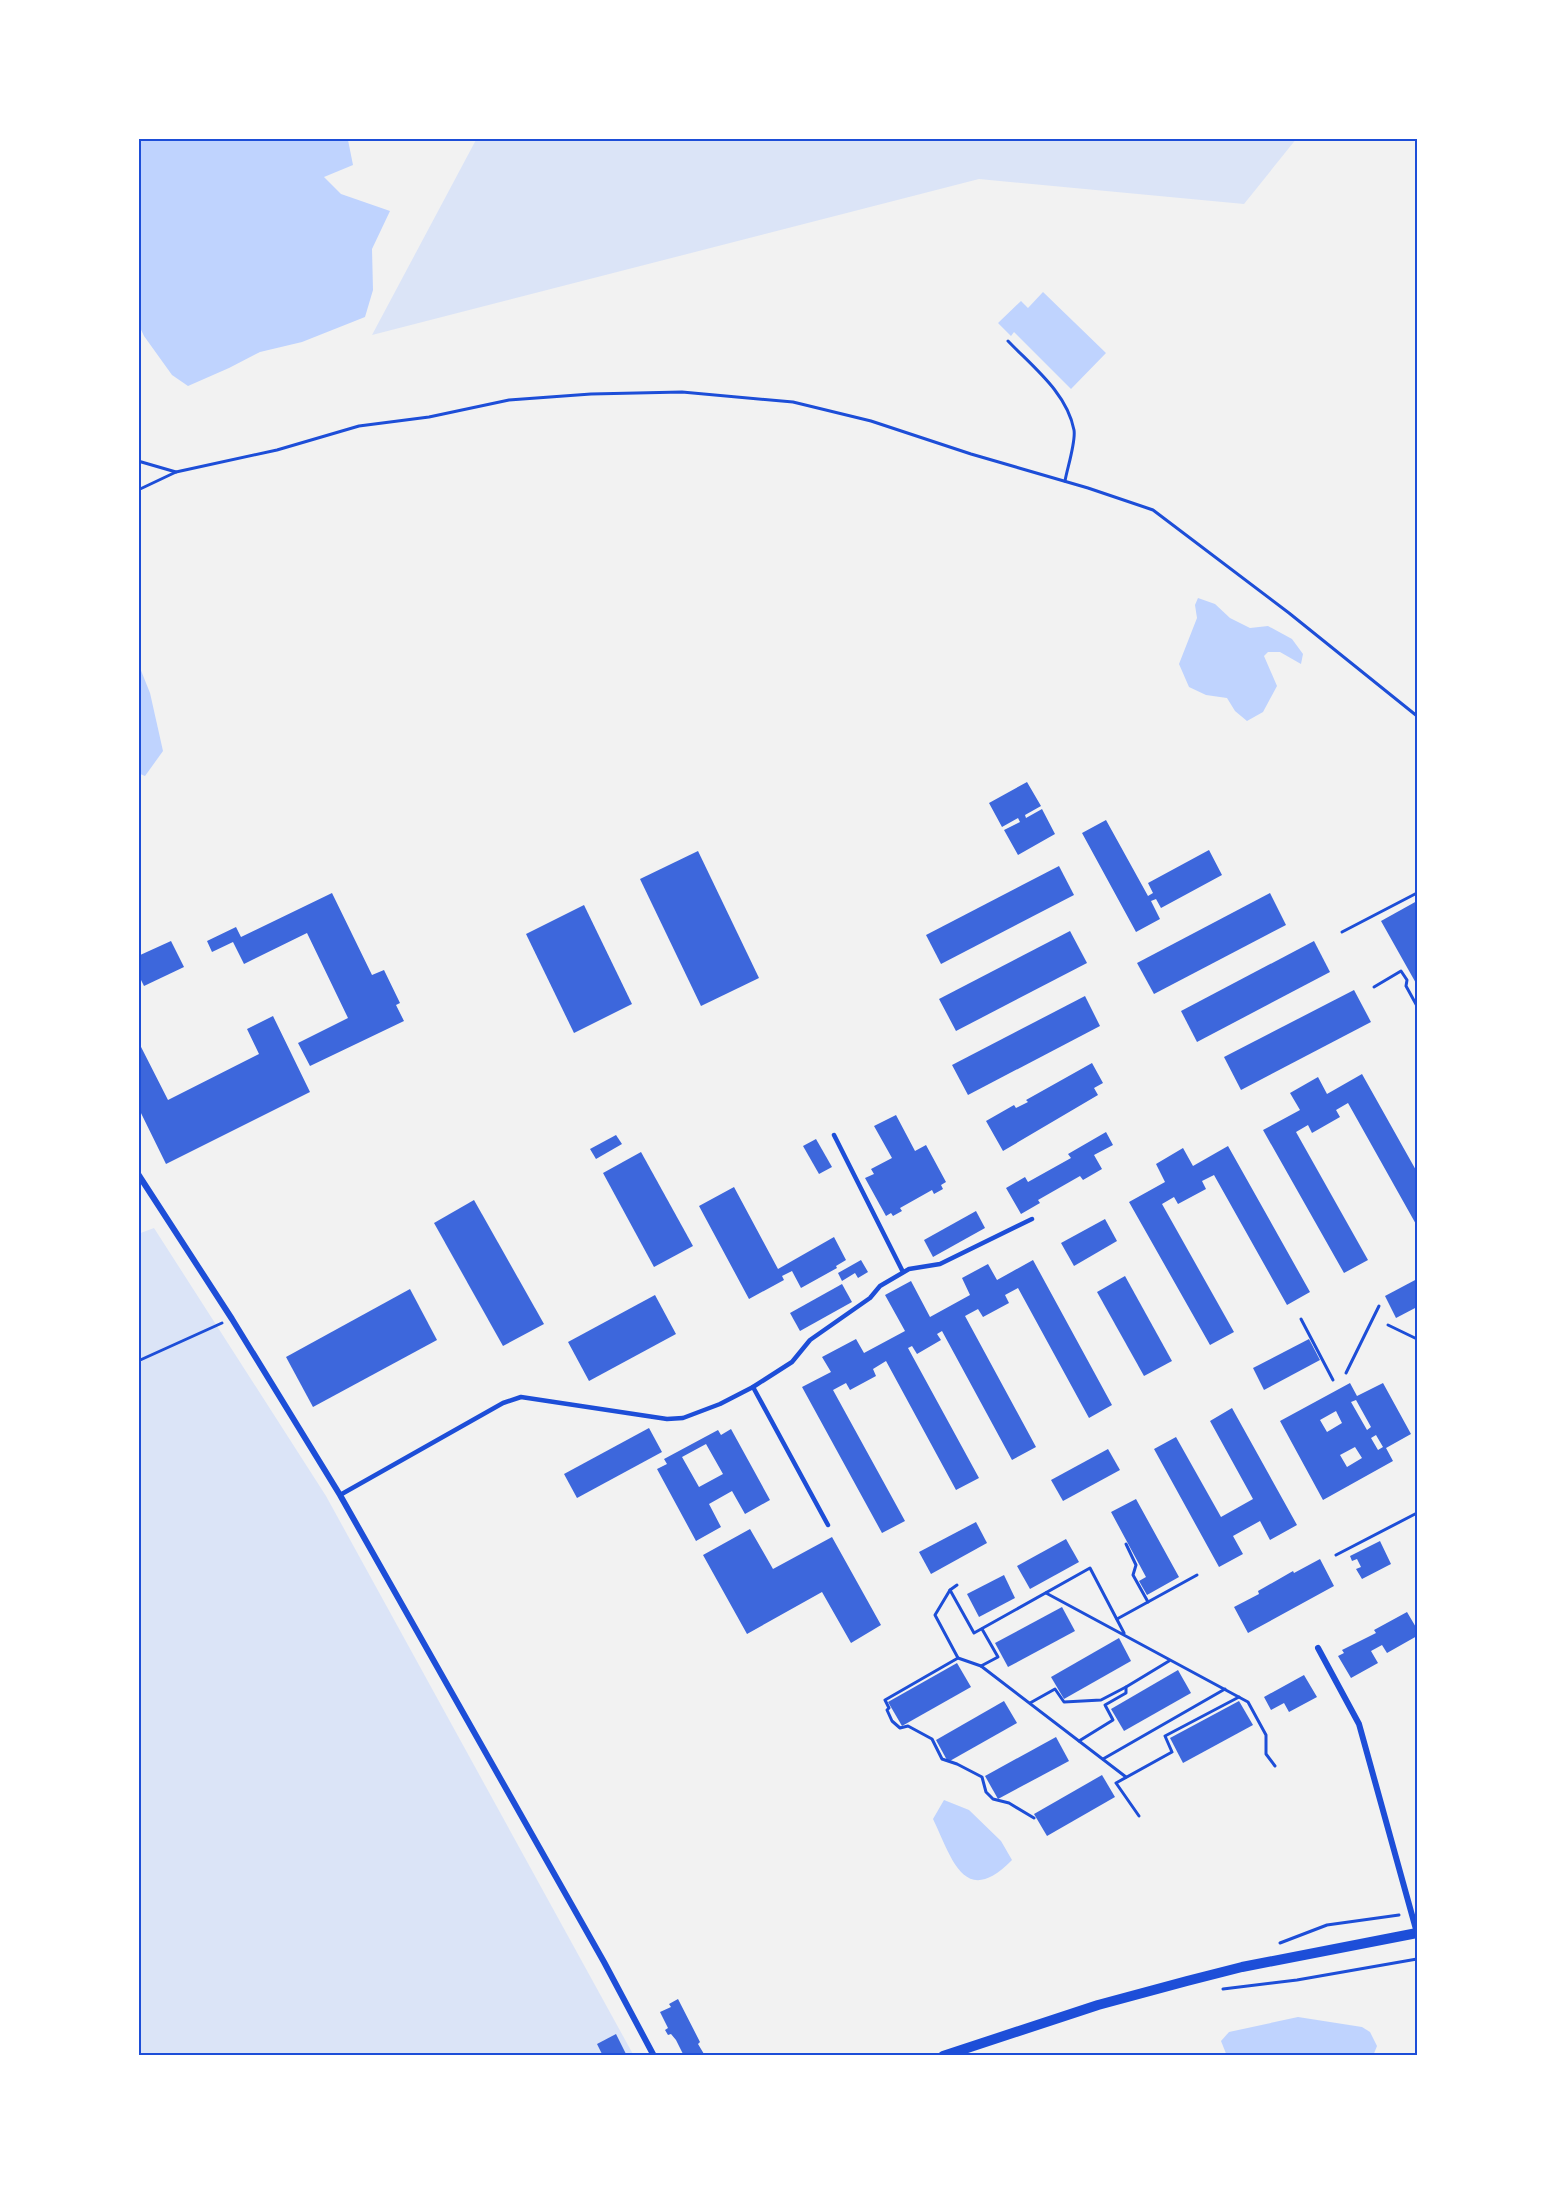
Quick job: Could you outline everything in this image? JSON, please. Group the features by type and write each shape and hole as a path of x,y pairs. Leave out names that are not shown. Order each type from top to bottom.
{"street":[{"path":"138,1174 232,1319 340,1495 604,1962 654,2056"},
{"path":"943,2056 1098,2005 1187,1981 1242,1967 1417,1933 1359,1724 1318,1647"}],"lane":[{"path":"834,1136 903,1272"},
{"path":"340,1495 503,1403 520,1397 667,1419 683,1418 720,1404 792,1362 810,1340 870,1298 880,1286 903,1272 940,1264 1032,1219"},
{"path":"753,1386 828,1525"}],"path":[{"path":"1008,341 1054,388 1067,412 1075,432 1065,481"},
{"path":"138,490 177,472 277,450 359,426 429,417 509,400 591,394 682,392 794,402 871,420 970,454 1065,481 1153,510 1290,613 1417,716"},
{"path":"138,461 177,472"},
{"path":"1342,932 1417,893"},
{"path":"1374,987 1401,971 1417,1006"},
{"path":"1346,1373 1379,1306"},
{"path":"138,1361 232,1319"},
{"path":"1300,1319 1333,1380"},
{"path":"1388,1325 1417,1339"},
{"path":"1336,1556 1417,1513"},
{"path":"1126,1544 1136,1565 1133,1575 1148,1602"},
{"path":"950,1590 974,1633 1090,1568 1125,1635"},
{"path":"1117,1619 1197,1575"},
{"path":"957,1585 950,1590 935,1615 958,1658 981,1666 1126,1777"},
{"path":"1046,1593 1248,1702 1266,1735 1266,1754 1275,1766"},
{"path":"981,1666 998,1657 982,1629"},
{"path":"958,1658 885,1700 889,1708 886,1710 888,1715 900,1728 908,1726 932,1739 942,1759 982,1777 986,1792 993,1799 1009,1803 1034,1818"},
{"path":"1029,1703 1055,1689 1064,1702 1101,1700 1169,1661"},
{"path":"1079,1741 1113,1720 1105,1705 1126,1693 1126,1687"},
{"path":"1103,1759 1225,1689"},
{"path":"1139,1816 1116,1783 1172,1752 1165,1737 1239,1697"},
{"path":"1223,1989 1298,1980 1417,1959"}],"shaded area":[{"path":"477,138 1297,138 1244,204 979,179 372,335"},
{"path":"154,1228 326,1496 634,2056 138,2056 138,1234"}],"water":[{"path":"138,138 345,138 348,140 353,165 324,177 341,194 390,211 372,249 373,290 365,317 302,342 260,352 188,386 172,375 144,336 138,323"},
{"path":"1043,292 1106,353 1071,389 1014,332 1011,336 998,323 1021,301 1028,308"},
{"path":"1198,598 1215,604 1230,618 1250,628 1268,626 1292,639 1303,654 1301,664 1280,652 1268,652 1264,656 1277,686 1263,712 1247,721 1235,711 1227,698 1206,695 1189,687 1179,664 1197,618 1195,605"},
{"path":"138,663 150,693 163,751 145,776 138,773"},
{"path":"944,1800 969,1810 1001,1841 1012,1860 996,1874 982,1880 971,1879 962,1872 954,1862 933,1819"},
{"path":"1298,2017 1362,2027 1370,2032 1377,2046 1373,2056 1227,2056 1221,2041 1229,2032"}],"building":[{"path":"1027,782 1041,806 1025,815 1026,818 1042,809 1055,834 1018,855 1004,830 1020,822 1018,818 1002,827 989,803"},
{"path":"1106,820 1148,896 1153,893 1148,883 1209,850 1222,875 1161,908 1156,899 1151,901 1160,919 1136,932 1082,833"},
{"path":"698,851 759,978 701,1006 640,879"},
{"path":"1059,866 1074,895 941,964 926,935"},
{"path":"332,893 372,975 384,970 400,1003 396,1005 404,1021 310,1066 298,1043 348,1018 307,933 244,964 233,942 212,952 207,941 236,927 241,937"},
{"path":"1270,893 1286,925 1154,994 1137,963"},
{"path":"1417,901 1417,985 1381,921"},
{"path":"584,905 632,1004 574,1033 526,934"},
{"path":"1070,931 1087,963 956,1031 939,999"},
{"path":"171,941 184,967 144,986 138,974 138,956"},
{"path":"1314,941 1330,972 1197,1042 1181,1011"},
{"path":"1354,990 1371,1022 1241,1090 1224,1057"},
{"path":"1085,996 1100,1026 968,1095 952,1065"},
{"path":"273,1016 310,1092 166,1164 138,1107 138,1041 168,1100 259,1054 247,1029"},
{"path":"1092,1063 1103,1083 1094,1088 1098,1095 1003,1151 986,1121 1014,1105 1016,1108 1028,1102 1026,1100"},
{"path":"1362,1074 1417,1172 1417,1226 1348,1103 1336,1110 1340,1117 1312,1133 1308,1125 1296,1132 1368,1260 1344,1273 1263,1130 1300,1110 1290,1093 1318,1077 1327,1094"},
{"path":"896,1115 915,1151 926,1145 946,1182 941,1185 943,1189 934,1194 932,1190 900,1208 902,1211 893,1216 891,1213 886,1216 865,1178 874,1174 871,1169 892,1158 874,1126"},
{"path":"1106,1132 1113,1145 1094,1155 1102,1169 1083,1180 1080,1176 1038,1200 1040,1203 1021,1214 1006,1188 1025,1177 1028,1182 1071,1158 1068,1154"},
{"path":"616,1135 622,1144 596,1159 590,1149"},
{"path":"816,1139 832,1167 819,1174 803,1146"},
{"path":"1228,1146 1310,1292 1287,1305 1214,1175 1202,1181 1206,1189 1178,1204 1174,1197 1162,1204 1234,1332 1210,1345 1129,1202 1165,1182 1156,1164 1183,1148 1193,1166"},
{"path":"641,1152 693,1246 654,1267 603,1173"},
{"path":"734,1187 778,1269 834,1237 846,1260 836,1266 837,1268 801,1288 792,1271 782,1276 784,1280 749,1299 699,1206"},
{"path":"474,1200 544,1324 503,1346 434,1223"},
{"path":"976,1211 985,1228 933,1257 924,1240"},
{"path":"1105,1219 1117,1241 1074,1266 1061,1243"},
{"path":"861,1260 868,1272 858,1278 855,1273 842,1281 838,1273"},
{"path":"1033,1260 1112,1405 1089,1418 1018,1288 1005,1295 1009,1303 983,1317 978,1309 965,1316 1036,1447 1012,1460 942,1331 937,1334 941,1340 917,1354 912,1346 908,1348 979,1478 956,1490 886,1361 873,1369 876,1376 850,1390 846,1383 833,1390 905,1521 882,1533 802,1387 831,1372 822,1357 856,1339 864,1353 905,1331 885,1295 911,1281 930,1317 970,1295 962,1278 988,1264 997,1280"},
{"path":"1125,1276 1172,1361 1144,1376 1097,1292"},
{"path":"1417,1279 1417,1307 1396,1318 1385,1296"},
{"path":"842,1284 852,1302 800,1331 790,1313"},
{"path":"410,1289 437,1340 313,1407 286,1357"},
{"path":"655,1295 676,1334 589,1381 568,1342"},
{"path":"1309,1339 1320,1360 1264,1390 1253,1368"},
{"path":"1350,1383 1357,1396 1383,1383 1411,1434 1386,1448 1393,1461 1323,1500 1280,1421","holes":["1356,1400 1371,1427 1367,1430 1351,1402","1336,1411 1342,1423 1327,1432 1320,1420","1376,1435 1383,1447 1378,1450 1371,1438","1355,1447 1362,1458 1347,1467 1340,1455"]},
{"path":"1232,1408 1297,1525 1270,1540 1260,1521 1233,1536 1243,1554 1219,1567 1154,1449 1176,1437 1221,1517 1253,1499 1210,1421"},
{"path":"649,1428 662,1452 577,1498 564,1474"},
{"path":"731,1429 770,1500 745,1514 732,1491 709,1504 721,1527 696,1541 657,1469 667,1464 664,1459 718,1430 721,1435","holes":["706,1444 723,1474 699,1487 682,1457"]},
{"path":"1108,1449 1120,1470 1063,1501 1051,1480"},
{"path":"1136,1499 1179,1577 1147,1595 1139,1581 1146,1577 1111,1512"},
{"path":"976,1522 987,1543 931,1574 919,1552"},
{"path":"750,1529 773,1569 832,1537 881,1625 851,1643 822,1592 747,1634 703,1555"},
{"path":"1066,1539 1079,1562 1030,1589 1017,1566"},
{"path":"1380,1541 1391,1564 1362,1579 1356,1569 1361,1567 1357,1559 1352,1561 1350,1556"},
{"path":"1320,1559 1334,1586 1248,1633 1234,1607 1259,1594 1258,1591 1293,1571 1294,1573"},
{"path":"1004,1575 1015,1598 979,1617 967,1594"},
{"path":"1062,1607 1075,1631 1008,1667 995,1643"},
{"path":"1407,1612 1417,1629 1417,1636 1387,1653 1382,1645 1371,1651 1378,1663 1351,1678 1338,1656 1344,1653 1342,1650 1376,1633 1374,1630"},
{"path":"1119,1638 1131,1661 1064,1699 1051,1677"},
{"path":"957,1663 971,1687 902,1726 888,1702"},
{"path":"1178,1670 1191,1693 1124,1731 1111,1709"},
{"path":"1304,1675 1317,1697 1289,1712 1284,1703 1271,1710 1264,1697"},
{"path":"1004,1701 1017,1723 948,1762 936,1740"},
{"path":"1239,1701 1253,1725 1183,1763 1170,1738"},
{"path":"1056,1737 1069,1761 998,1799 985,1776"},
{"path":"1102,1775 1115,1797 1047,1836 1034,1814"},
{"path":"678,1999 700,2042 698,2044 704,2054 700,2056 684,2056 676,2040 665,2030 668,2028 660,2012 671,2007 669,2004"},
{"path":"616,2034 627,2056 603,2056 597,2044"}]}
